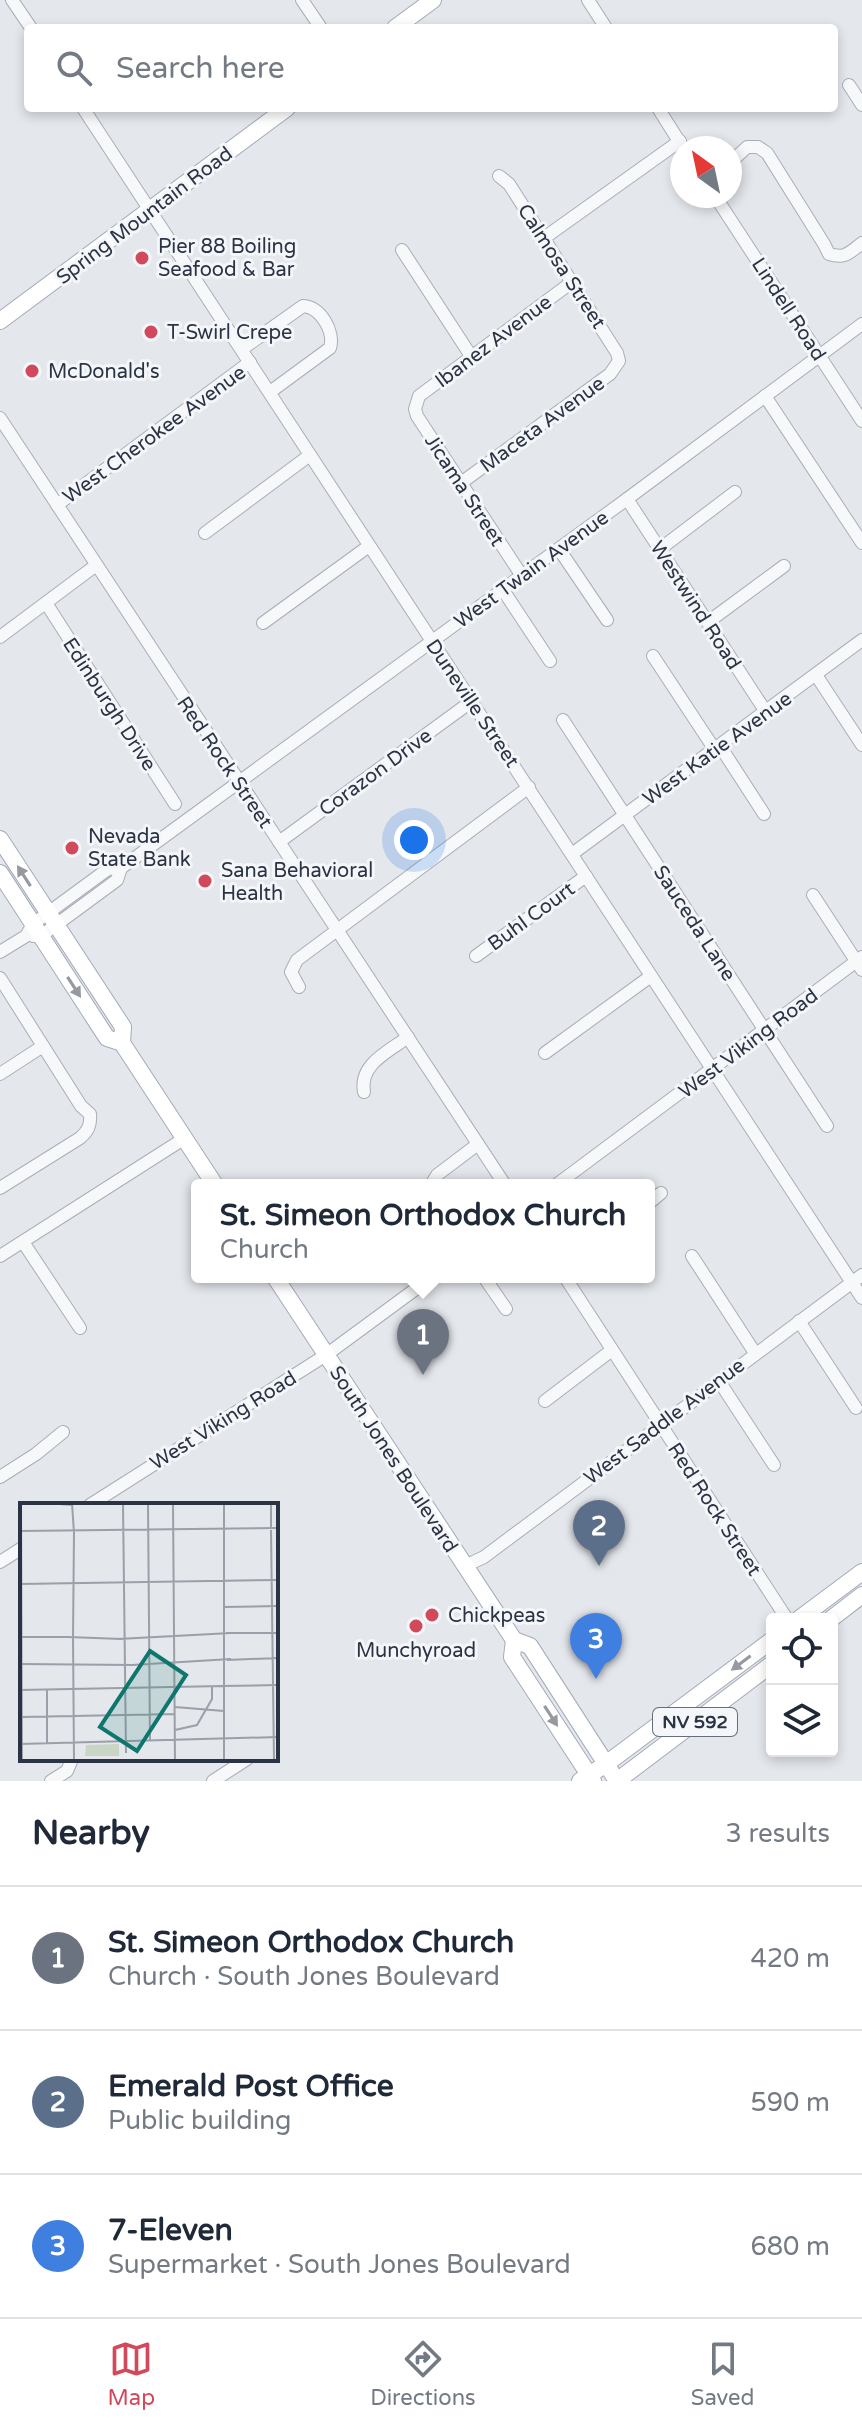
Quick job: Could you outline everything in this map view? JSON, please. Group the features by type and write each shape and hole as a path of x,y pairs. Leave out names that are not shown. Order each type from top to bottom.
{"main road":[{"path":"400,24 433,0"},
{"name":"Spring Mountain Road","path":"0,321 282,112"},
{"path":"0,839 123,1027 122,1043 211,1179"},
{"path":"0,873 33,932 107,1038 122,1043"},
{"name":"South Jones Boulevard","path":"279,1283 514,1640 530,1646 617,1781"},
{"path":"807,1613 862,1572"},
{"path":"824,1613 838,1590"},
{"path":"838,1614 862,1595"},
{"name":"South Jones Boulevard","path":"514,1640 512,1657 587,1779"},
{"name":"NV 592","path":"587,1779 766,1644"},
{"name":"NV 592","path":"617,1781 766,1666"}],"street":[{"path":"12,0 28,24"},
{"path":"302,0 318,24"},
{"path":"588,0 603,24"},
{"path":"849,85 862,105"},
{"name":"Duneville Street","path":"86,112 651,976 857,1278 862,1298"},
{"path":"661,112 676,136"},
{"path":"742,152 747,147 758,147 767,153 829,254 838,257 848,254 862,243"},
{"path":"544,238 670,153"},
{"name":"Calmosa Street","path":"499,176 509,184 617,353 619,361"},
{"name":"Lindell Road","path":"723,208 862,421"},
{"path":"402,250 471,356"},
{"name":"Ibanez Avenue","path":"416,402 419,396 471,356 572,282"},
{"path":"242,349 303,306 316,310 332,334 330,348 270,392"},
{"name":"West Twain Avenue","path":"0,952 117,880 121,868 862,324"},
{"name":"Maceta Avenue","path":"461,483 610,374 619,361"},
{"name":"West Cherokee Avenue","path":"57,505 250,362"},
{"path":"765,396 862,543"},
{"name":"Jicama Street","path":"416,402 417,416 522,576"},
{"name":"Red Rock Street","path":"0,418 501,1179"},
{"path":"205,533 310,455"},
{"path":"660,549 735,492"},
{"name":"Westwind Road","path":"627,499 766,712"},
{"path":"263,623 369,546"},
{"path":"559,549 607,620"},
{"path":"0,637 95,566"},
{"path":"708,622 784,566"},
{"path":"503,590 550,661"},
{"name":"Edinburgh Drive","path":"46,603 175,804"},
{"name":"West Katie Avenue","path":"572,854 862,640"},
{"path":"653,656 764,814"},
{"path":"816,675 862,745"},
{"name":"Corazon Drive","path":"279,842 472,701"},
{"name":"Sauceda Lane","path":"563,720 827,1126"},
{"path":"299,987 291,972 297,960 529,787"},
{"name":"Buhl Court","path":"476,956 586,876"},
{"path":"813,895 860,963"},
{"name":"West Viking Road","path":"564,1179 860,963"},
{"path":"545,1053 651,976"},
{"path":"0,978 81,1106 90,1114 91,1123 80,1138 0,1188"},
{"path":"364,1092 362,1081 368,1067 408,1037"},
{"path":"0,1074 43,1046"},
{"path":"0,1256 185,1138"},
{"path":"435,1179 478,1144"},
{"path":"655,1198 661,1193"},
{"path":"23,1242 80,1328"},
{"path":"692,1256 755,1353"},
{"name":"West Saddle Avenue","path":"465,1566 484,1557 857,1278"},
{"name":"West Viking Road","path":"93,1503 326,1355 424,1283"},
{"path":"488,1283 506,1309"},
{"name":"Red Rock Street","path":"569,1283 783,1613"},
{"path":"799,1321 856,1408"},
{"path":"545,1401 612,1350"},
{"path":"719,1381 774,1465"},
{"path":"0,1477 63,1432"},
{"path":"0,1562 20,1549"},
{"path":"51,1781 67,1771 71,1761"},
{"path":"213,1781 244,1761"}],"place":[{"name":"Pier 88 Boiling Seafood & Bar","path":"142,258"},
{"name":"T-Swirl Crepe","path":"151,332"},
{"name":"McDonald's","path":"32,371"},
{"name":"Nevada State Bank","path":"72,848"},
{"name":"Sana Behavioral Health","path":"205,881"},
{"name":"St. Simeon Orthodox Church","path":"423,1375"},
{"name":"Emerald Post Office","path":"599,1566"},
{"name":"Chickpeas","path":"432,1615"},
{"name":"Munchyroad","path":"416,1626"},
{"name":"7-Eleven","path":"596,1679"}]}
